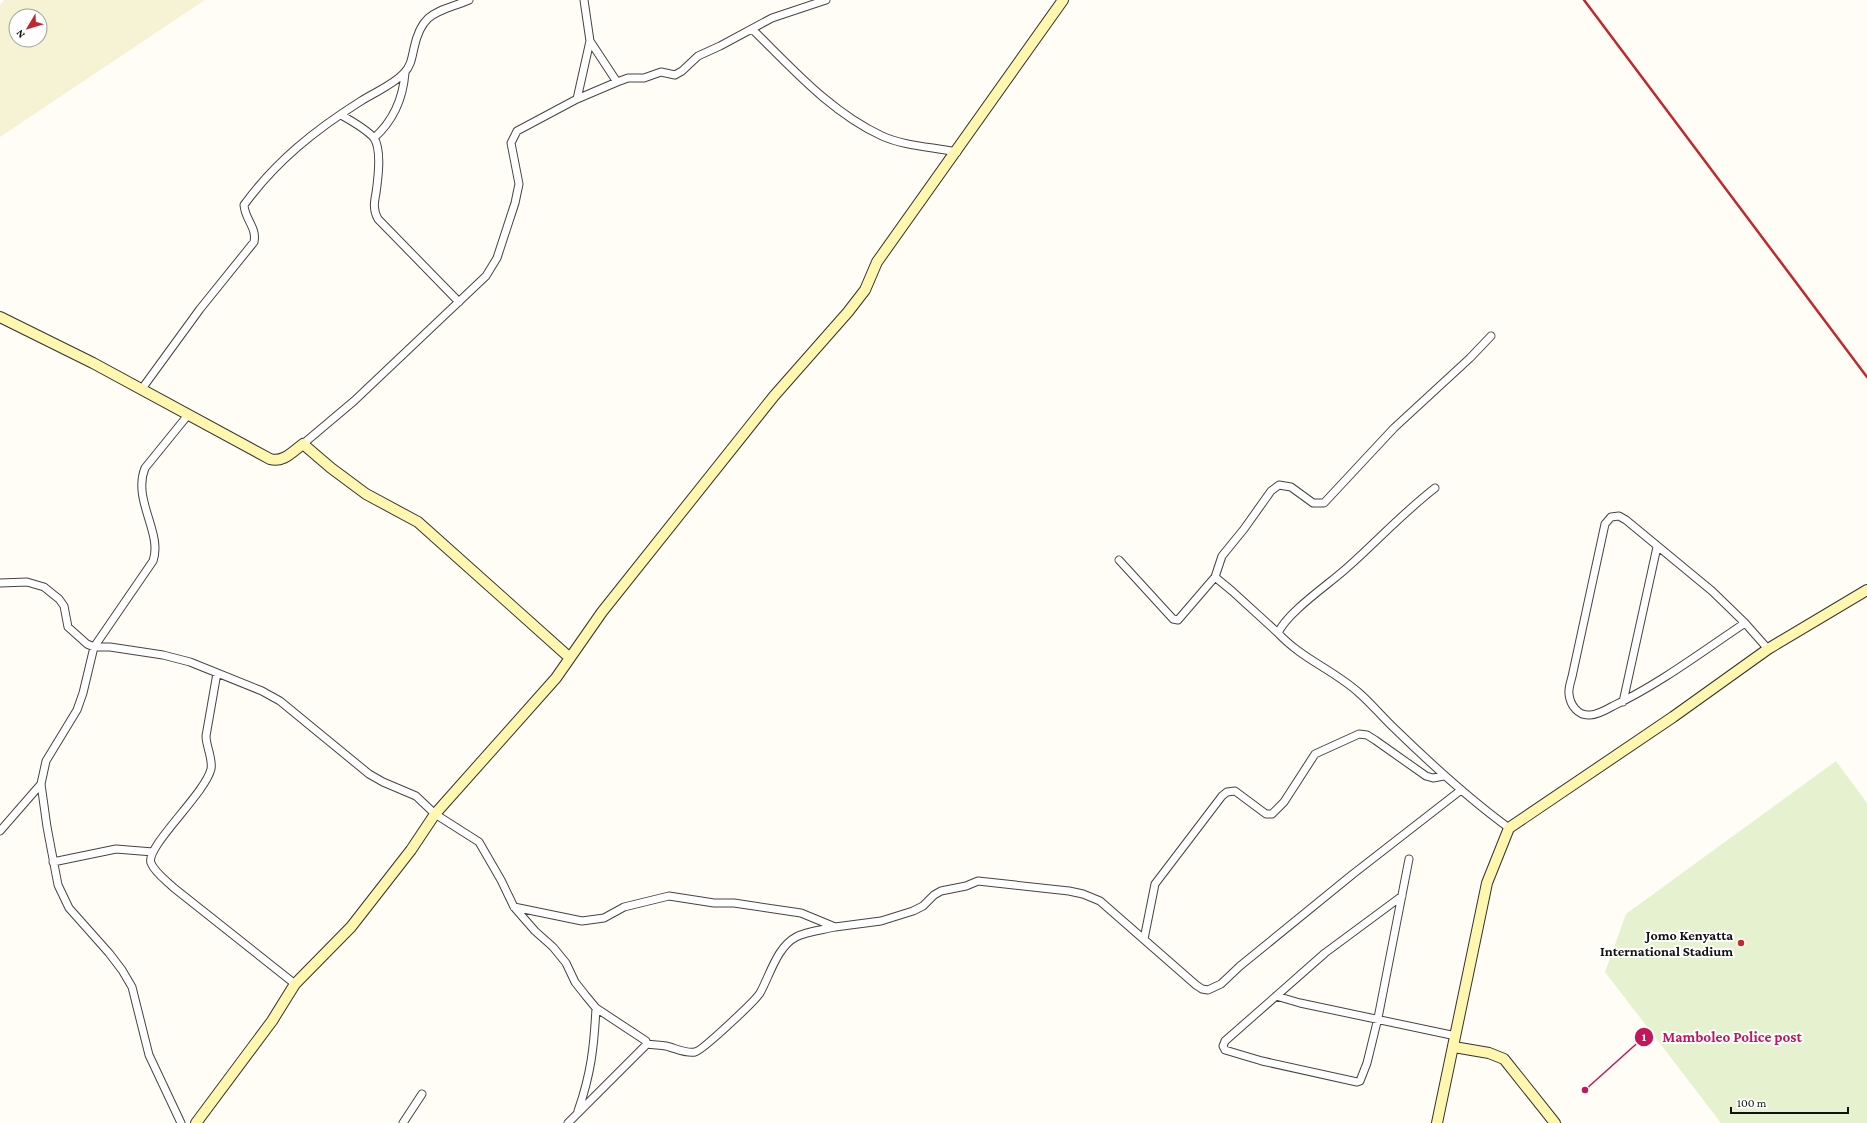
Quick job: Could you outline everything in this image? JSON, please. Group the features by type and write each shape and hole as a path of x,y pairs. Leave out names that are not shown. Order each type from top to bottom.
{"street":[{"path":"141,390 200,309 254,242 255,234 252,225 247,219 244,206 261,182 296,147 341,114 393,82 404,73 411,64 417,35 427,18 469,0"},
{"path":"577,99 590,41 584,0"},
{"path":"0,317 270,459 277,461 281,460 303,444 354,401 486,276 497,258 505,236 519,184 512,151 513,137 517,131 577,99 628,78 644,78 661,72 675,75 698,56 772,18 825,0"},
{"path":"198,1122 272,1021 295,984 351,927 411,850 436,814 556,678 602,612 774,396 848,312 865,290 877,262 957,152 1063,0"},
{"path":"752,29 816,92 845,114 882,136 904,142 957,152"},
{"path":"590,41 617,82"},
{"path":"374,138 383,130 391,119 404,84 404,73"},
{"path":"341,114 374,138 378,158 378,181 374,206 376,216 389,232 459,302"},
{"path":"1119,560 1175,620 1180,618 1215,577 1222,556 1249,523 1271,491 1279,485 1290,487 1313,503 1324,503 1394,428 1470,358 1491,336"},
{"path":"181,1123 149,1055 132,988 122,970 109,953 69,908 58,885 41,784 46,761 76,710 83,693 94,646 153,561 155,547 141,488 142,476 146,468 188,415"},
{"path":"303,444 330,468 366,494 418,522 570,658"},
{"path":"1278,633 1295,612 1348,567 1417,502 1435,488"},
{"path":"1745,623 1622,702 1590,716 1579,713 1572,706 1569,693 1605,524 1610,517 1619,516 1712,591 1745,623 1768,649"},
{"path":"1622,702 1657,547"},
{"path":"1215,577 1237,595 1285,641 1315,664 1357,691 1444,776 1509,828"},
{"path":"0,583 27,582 44,587 61,602 68,627 79,638 94,646 163,655 190,662 262,691 280,701 370,774 383,782 416,796 436,814 479,842 501,880 514,907 535,931 553,947 566,963 575,982 596,1008 646,1041 647,1044 665,1046 689,1053 697,1052 703,1048 760,994 785,947 796,937 835,927 881,920 913,911 923,906 934,895 941,891 966,886 978,881 1069,891 1083,894 1107,906 1202,989 1208,990 1221,984 1240,966 1353,874 1460,790"},
{"path":"1437,1123 1487,883 1509,828 1673,718 1768,649 1867,590"},
{"path":"217,673 206,736 206,745 211,767 207,779 190,805 159,841 150,858 151,863 174,888 295,984"},
{"path":"1144,939 1155,884 1222,796 1227,792 1235,791 1266,814 1272,814 1284,802 1315,754 1359,734 1367,735 1375,740 1426,776 1433,778 1444,776"},
{"path":"0,831 41,784"},
{"path":"53,862 116,849 153,852"},
{"path":"1402,896 1325,953 1276,996 1225,1041 1223,1046 1226,1051 1262,1062 1359,1082 1367,1063 1378,1018 1402,896 1409,859"},
{"path":"514,907 582,921 604,918 624,907 669,896 714,903 734,903 801,913 835,927"},
{"path":"1276,996 1300,1003 1378,1018 1456,1036"},
{"path":"577,1113 590,1075 594,1054 596,1008"},
{"path":"568,1123 647,1044"},
{"path":"1454,1047 1489,1053 1504,1059 1555,1123"},
{"path":"402,1123 422,1094"}],"shaded area":[{"path":"4,0 205,0 0,137 0,5"}],"green space":[{"name":"Jomo Kenyatta International Stadium","path":"1836,761 1867,803 1867,1123 1721,1123 1605,972 1626,914"}],"railway":[{"path":"1584,0 1867,377"}],"place":[{"name":"Jomo Kenyatta International Stadium","path":"1741,943"},
{"name":"Mamboleo Police post","path":"1585,1090"}]}
